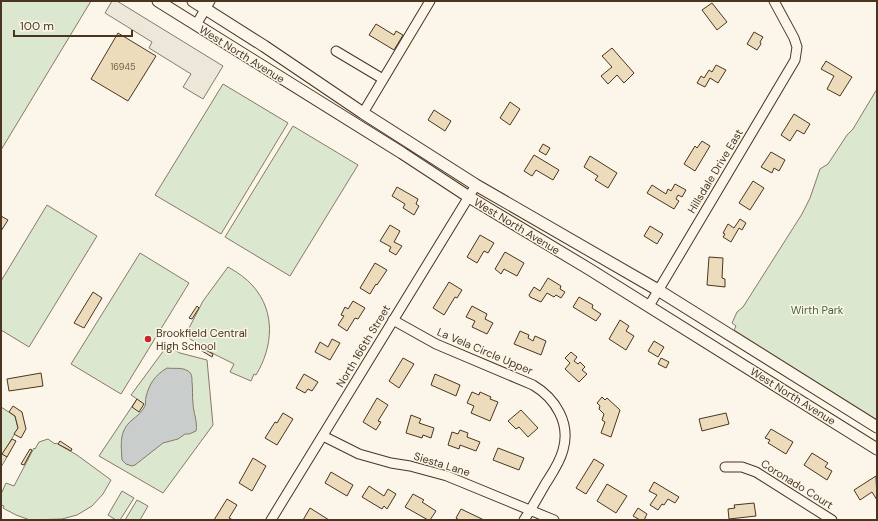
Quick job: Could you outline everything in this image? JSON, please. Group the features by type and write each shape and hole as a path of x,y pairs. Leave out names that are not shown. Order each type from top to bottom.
{"main road":[{"name":"West North Avenue","path":"158,1 402,152 469,197 649,306 877,448"},
{"name":"West North Avenue","path":"193,1 208,5 264,46 363,113 476,185 658,290 877,427"}],"street":[{"path":"363,113 430,1"},
{"name":"Hillsdale Drive East","path":"649,306 795,60 798,47 774,1"},
{"path":"196,25 208,5"},
{"path":"336,50 383,79"},
{"name":"North 166th Street","path":"271,520 476,185"},
{"name":"La Vela Circle Upper","path":"393,320 436,344 533,385 542,390 549,397 559,412 564,427 563,449 558,463 531,510"},
{"name":"Siesta Lane","path":"323,436 359,454 447,476 554,520"},
{"name":"Coronado Court","path":"725,467 742,467 756,472 832,520"},
{"path":"524,520 531,510"}],"green space":[{"path":"1,1 91,1 1,150"},
{"path":"223,84 288,123 221,234 155,195"},
{"name":"Wirth Park","path":"877,89 877,420 734,330 736,326 732,323 737,312 743,307 802,214 810,198 820,169 828,164 847,135 853,129"},
{"path":"293,126 358,165 290,276 225,237"},
{"path":"47,205 97,236 29,347 1,330 1,281"},
{"path":"140,253 189,283 121,394 71,364"},
{"path":"228,267 241,275 253,286 266,307 269,318 270,330 266,353 262,364 256,375 254,374 251,381 230,372 234,364 196,345 197,343 190,339 188,330 203,301"},
{"path":"167,346 180,353 207,360 213,425 163,493 99,456 137,399 131,395"},
{"path":"1,407 15,416 18,428 3,454 7,457 1,467"},
{"path":"48,439 77,455 111,480 103,494 92,506 77,515 62,519 30,520 3,508 4,506 1,505 1,494 6,483 14,486 34,448 35,449 39,442"},
{"path":"122,491 134,498 120,520 116,520 108,515"},
{"path":"137,500 148,506 140,520 125,520"}],"shaded area":[{"path":"112,1 117,1 223,66 203,99 183,87 191,74 149,48 152,42 105,13"},
{"path":"167,368 183,369 191,374 196,431 185,434 178,439 163,443 135,465 132,466 126,464 122,460 121,449 123,433 128,424 144,408 147,392 153,380"}],"building":[{"path":"712,3 727,22 717,30 702,10"},
{"path":"376,24 394,35 396,31 403,35 394,50 369,35"},
{"path":"754,32 763,37 757,50 747,44"},
{"path":"118,33 156,56 128,101 91,79"},
{"path":"612,48 634,73 624,83 617,75 608,84 601,76 612,67 602,56"},
{"path":"826,61 852,77 840,96 827,89 834,76 821,69"},
{"path":"716,65 726,70 718,83 710,78 705,87 697,83 701,76 704,78 709,70 712,72"},
{"path":"510,102 520,109 510,125 500,118"},
{"path":"434,110 451,121 445,131 428,120"},
{"path":"794,114 810,124 804,134 797,130 790,141 781,135"},
{"path":"702,141 710,146 695,171 684,164 695,146 697,148"},
{"path":"543,144 550,148 546,155 539,151"},
{"path":"771,152 785,160 779,171 774,168 772,173 761,167"},
{"path":"534,155 559,170 553,180 536,170 532,176 524,171"},
{"path":"590,156 617,173 608,188 595,180 598,176 584,167"},
{"path":"753,181 764,188 750,210 739,203"},
{"path":"675,184 686,190 682,197 678,195 676,199 679,201 674,209 647,193 652,185 666,194 668,189 671,191"},
{"path":"397,187 418,199 416,204 419,206 414,215 403,208 405,204 392,196"},
{"path":"1,216 8,220 1,231"},
{"path":"740,219 746,223 742,230 739,228 731,242 723,237 725,234 723,233 728,224 734,228"},
{"path":"390,225 400,231 394,242 402,246 396,255 389,251 391,247 380,241"},
{"path":"650,226 663,234 657,244 644,236"},
{"path":"480,235 494,243 488,253 484,251 477,263 467,257"},
{"path":"505,252 524,263 517,276 504,269 501,274 495,269"},
{"path":"709,257 723,258 722,278 725,279 725,287 707,285"},
{"path":"375,263 387,270 370,294 360,288"},
{"path":"548,278 561,286 560,289 565,292 561,298 556,295 554,297 547,293 541,302 530,297 529,295 534,287 540,291"},
{"path":"449,282 462,290 457,298 455,297 444,315 433,308"},
{"path":"93,292 102,298 84,328 74,323"},
{"path":"579,297 593,305 592,308 601,314 596,321 573,307"},
{"path":"353,301 365,308 358,319 355,318 347,331 338,325 344,316 341,315 345,307 348,309"},
{"path":"197,306 199,308 192,319 189,318"},
{"path":"472,306 487,314 485,319 493,323 487,334 472,327 475,321 466,317"},
{"path":"620,320 629,326 626,331 634,336 626,350 609,339"},
{"path":"520,331 529,335 528,338 533,341 535,336 546,341 541,355 514,344"},
{"path":"332,339 340,343 330,360 315,352 320,342 328,347"},
{"path":"654,341 664,347 658,357 648,351"},
{"path":"199,346 213,354 212,357 197,348"},
{"path":"571,352 577,357 574,361 578,364 580,362 585,367 582,370 587,374 579,382 565,369 570,363 565,358"},
{"path":"403,358 414,364 399,388 389,381"},
{"path":"661,358 669,362 666,368 658,364"},
{"path":"41,373 43,386 9,391 7,379"},
{"path":"304,374 318,382 312,391 308,389 305,393 296,388"},
{"path":"435,374 460,385 456,396 431,385"},
{"path":"472,392 479,395 480,392 491,397 490,399 498,402 490,421 471,413 474,406 467,403"},
{"path":"602,397 605,400 607,398 620,410 611,437 601,433 605,422 602,420 604,414 599,409 600,406 597,403"},
{"path":"377,398 388,405 378,421 381,422 376,430 363,422"},
{"path":"137,399 144,404 139,412 132,407"},
{"path":"13,406 22,412 26,429 21,438 14,434 18,428 15,416 9,412"},
{"path":"521,410 538,428 528,437 519,427 516,429 508,421"},
{"path":"283,413 293,419 277,445 265,438 275,422 277,423"},
{"path":"726,413 729,424 702,431 699,419"},
{"path":"411,415 421,419 419,423 434,428 431,438 423,435 422,438 406,433"},
{"path":"771,429 793,442 786,454 768,443 770,440 765,438"},
{"path":"460,430 468,433 467,437 480,442 476,451 460,445 459,449 448,445 452,432 458,434"},
{"path":"12,439 16,441 7,457 2,454"},
{"path":"60,441 72,449 71,451 58,444"},
{"path":"498,448 524,458 519,470 493,460"},
{"path":"30,449 32,450 24,465 21,464"},
{"path":"812,453 828,463 825,467 832,471 827,480 804,465"},
{"path":"253,458 266,466 252,491 239,483"},
{"path":"594,459 604,465 586,494 576,488"},
{"path":"331,472 353,485 347,496 325,483"},
{"path":"876,476 877,500 872,492 860,500 854,490"},
{"path":"654,482 679,497 675,503 668,499 658,510 650,505 657,495 649,491"},
{"path":"607,484 627,496 616,513 597,501"},
{"path":"369,486 384,496 388,489 396,494 387,509 384,506 382,509 362,497"},
{"path":"413,494 424,500 422,502 436,511 430,520 405,507"},
{"path":"227,499 237,505 229,518 233,520 214,520"},
{"path":"754,503 756,516 729,519 728,509 735,508 734,505"},
{"path":"310,508 329,520 303,520"},
{"path":"638,508 647,514 644,520 640,520 633,516"},
{"path":"461,509 484,520 459,520 456,518"}],"place":[{"name":"Brookfield Central High School","path":"148,339"}]}
